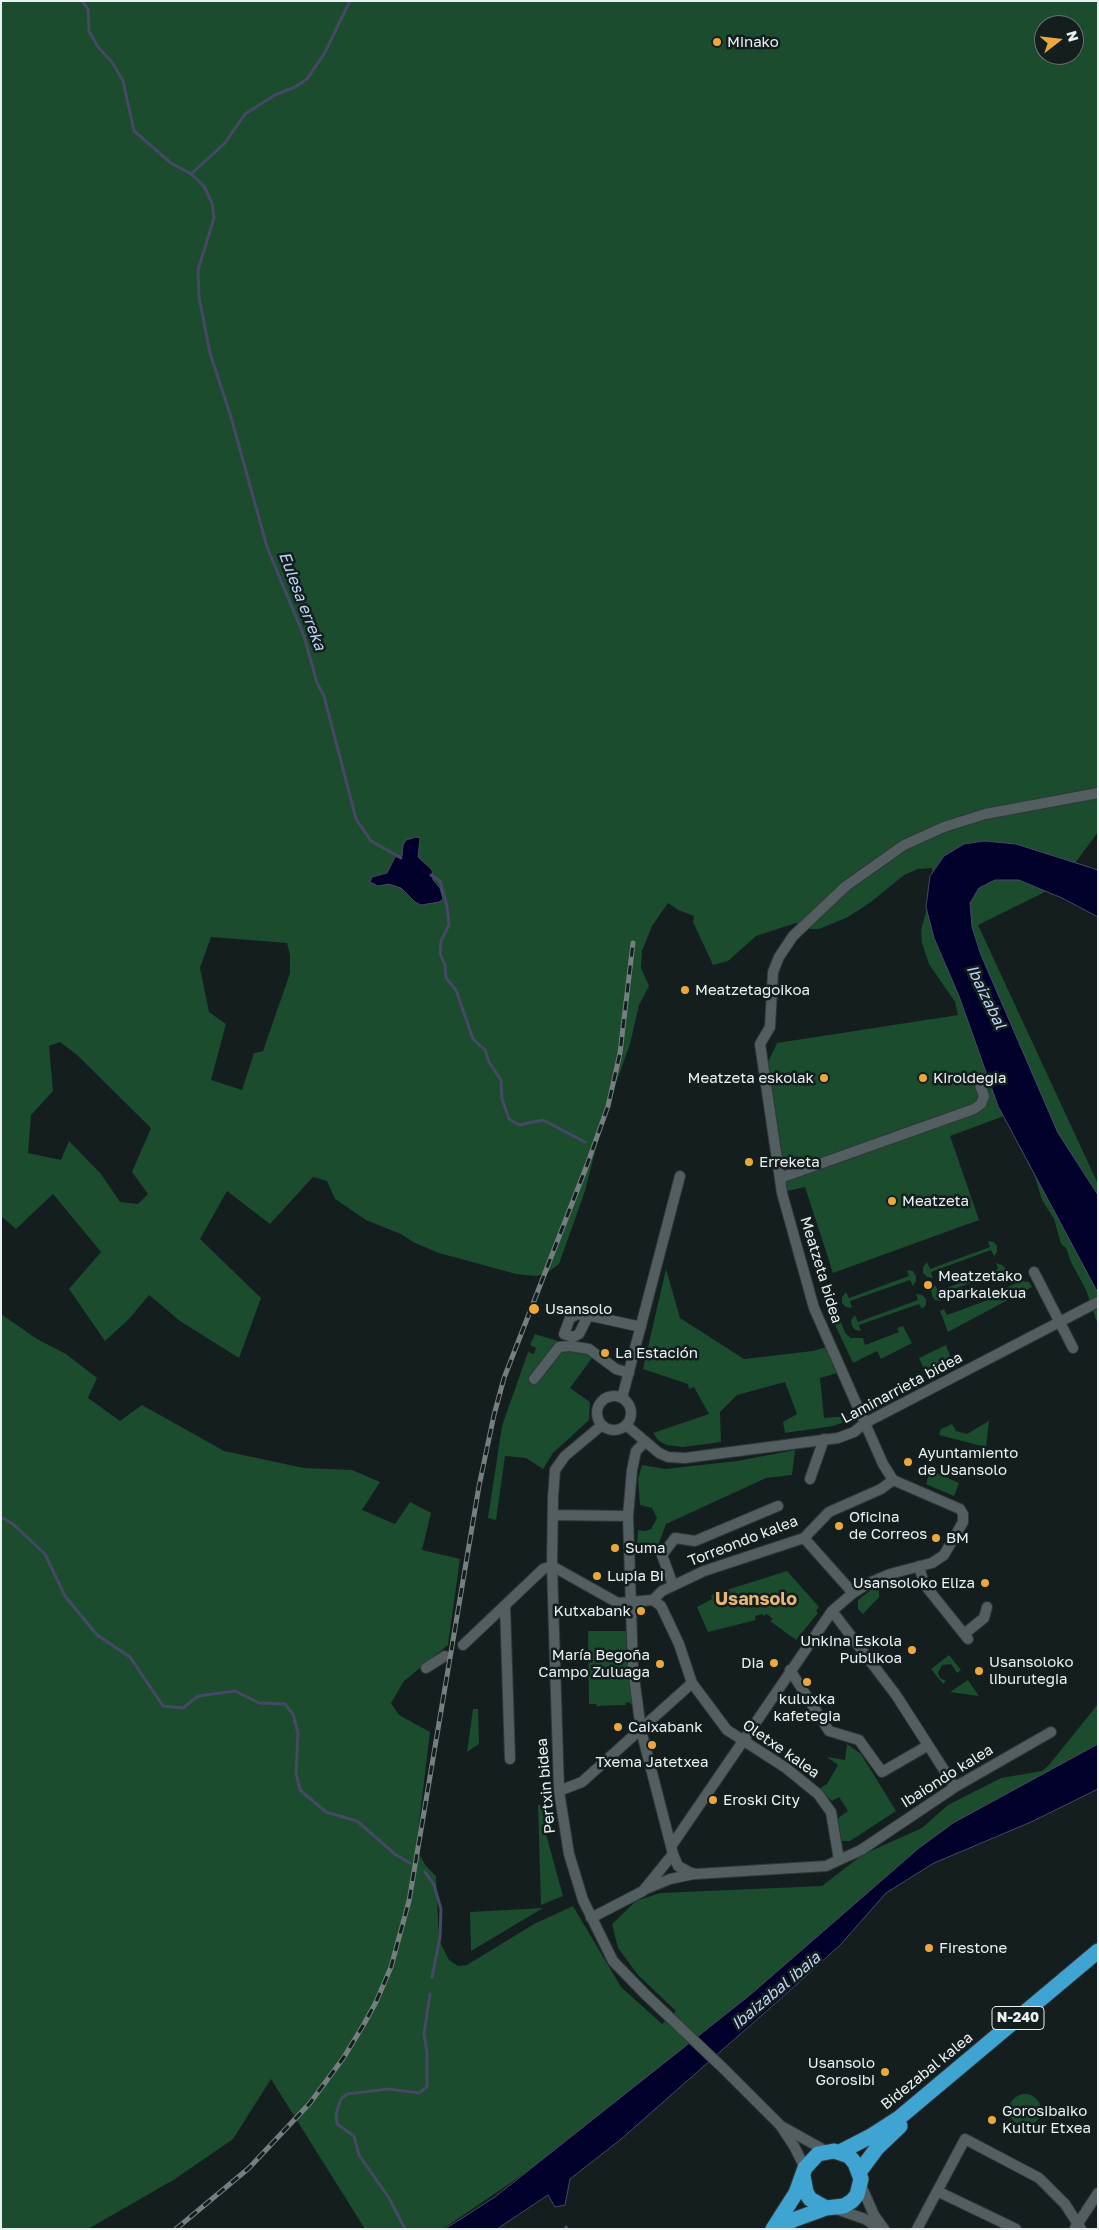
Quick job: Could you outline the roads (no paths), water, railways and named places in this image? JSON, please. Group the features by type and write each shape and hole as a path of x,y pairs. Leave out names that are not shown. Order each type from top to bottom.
{"highway":[{"name":"Bidezabal kalea","path":"833,2151 870,2136 899,2118 1098,1951"},
{"name":"Bidezabal kalea","path":"860,2177 877,2148 939,2085"},
{"name":"N-240","path":"772,2229 786,2210 804,2172 818,2154 833,2151"},
{"path":"833,2151 856,2163 860,2177"},
{"path":"804,2172 803,2184 810,2199 830,2208"},
{"name":"N-240","path":"778,2229 793,2220 830,2208 844,2206 852,2201 857,2195 860,2177"}],"street":[{"name":"Meatzeta bidea","path":"894,1480 883,1464 814,1308 782,1193 760,1044 770,1027 774,972 789,941 846,886 904,845 944,826 985,814 1098,792"},
{"path":"780,1178 974,1109 981,1104 984,1096 979,1082"},
{"path":"622,1398 680,1176"},
{"path":"1034,1272 1073,1348"},
{"name":"Laminarrieta bidea","path":"626,1425 645,1442 668,1457 685,1458 838,1438 854,1432 865,1423 1096,1303"},
{"path":"588,1316 641,1327"},
{"path":"534,1379 559,1347 570,1346 589,1349 616,1369 629,1373"},
{"path":"612,1396 622,1398 631,1411 626,1425 617,1430 606,1428 602,1425 598,1415 599,1405 612,1396"},
{"name":"Pertxin bidea","path":"602,1425 565,1456 555,1470 548,1568 558,1791 569,1854 583,1900 613,1961 780,2125"},
{"path":"810,1480 824,1439"},
{"path":"645,1442 636,1451 628,1516 633,1669 641,1730 672,1850 678,1866 692,1873"},
{"path":"643,1891 672,1850 742,1740 832,1611 853,1593 871,1582 890,1574 932,1563 944,1555 963,1522 963,1514 960,1509 894,1480"},
{"name":"Torreondo kalea","path":"653,1600 662,1591 704,1571 804,1538 829,1512 880,1489 894,1480"},
{"path":"673,1585 662,1555 675,1538 695,1541 778,1506"},
{"path":"553,1515 628,1516"},
{"path":"804,1538 853,1593"},
{"path":"919,1566 924,1584 966,1637 984,1618 987,1607"},
{"path":"463,1645 548,1568 618,1603 653,1600"},
{"name":"Oletxe kalea","path":"653,1600 661,1606 672,1629 692,1683 727,1730 786,1768 818,1794 831,1812 839,1860"},
{"path":"505,1605 510,1759"},
{"path":"832,1611 896,1695 955,1787"},
{"path":"426,1668 445,1656"},
{"path":"790,1670 829,1731 859,1740 882,1772 927,1746"},
{"path":"558,1791 582,1782 692,1683"},
{"name":"Ibaiondo kalea","path":"839,1860 861,1850 955,1787 1051,1732"},
{"path":"651,1880 666,1875 826,1866 839,1860"},
{"path":"591,1918 643,1891 670,1879 692,1873"},
{"path":"780,2125 833,2151"},
{"path":"780,2125 804,2172"},
{"path":"918,2229 939,2192 963,2140 967,2139 1038,2178 1065,2204 1078,2228"},
{"path":"860,2177 874,2215 884,2229"},
{"path":"939,2192 1016,2229"},
{"path":"1078,2228 1098,2193"},
{"path":"830,2208 865,2219 880,2229"}],"water":[{"path":"416,837 420,838 418,857 432,870 433,880 440,888 443,899 439,902 421,905 415,902 401,888 389,884 378,886 370,882 372,877 387,873 395,857 402,856 403,845 406,840"},
{"name":"Ibaizabal","path":"984,841 1016,844 1098,870 1098,917 1062,898 1019,880 995,880 979,888 970,903 972,927 981,955 1058,1133 1098,1195 1098,1293 998,1106 959,996 934,938 926,907 930,876 944,856 964,844"},
{"name":"Ibaizabal ibaia","path":"1098,1744 1098,1789 1031,1822 934,1863 886,1893 841,1944 796,1985 620,2140 570,2179 565,2205 555,2207 548,2195 497,2229 445,2229 495,2197 750,1995 919,1848 953,1823"}],"waterway":[{"name":"Eulesa erreka","path":"82,1 88,9 89,31 98,47 112,62 123,81 134,131 171,163 191,174 204,186 212,203 214,218 198,270 199,297 210,353 231,417 267,547 304,636 317,683 324,696 356,819 371,841 401,858"},
{"path":"191,174 225,143 245,114 275,95 295,87 307,79 324,54 350,1"},
{"name":"Eulesa erreka","path":"431,875 440,881 447,906 449,925 441,941 440,954 445,965 446,978 456,990 473,1039 485,1050 489,1062 501,1080 502,1099 509,1119 519,1125 543,1120 585,1142"},
{"path":"1,1517 13,1524 45,1554 65,1596 97,1635 130,1657 163,1706 183,1708 198,1696 235,1691 259,1703 285,1704 293,1714 298,1733 296,1773 300,1790 326,1812 357,1821 396,1855 410,1863"},
{"path":"425,1872 434,1885 441,1909 440,1937 432,1977"},
{"path":"405,2229 389,2198 359,2155 354,2136 337,2124 336,2114 341,2099 347,2094 388,2089 419,2093 427,2087 427,2052 424,2034 430,1994"}],"railway":[{"path":"176,2229 249,2168 310,2103 344,2057 364,2024 391,1967 409,1901 479,1486 494,1415 504,1378 608,1106 620,1053 633,943"}],"place":[{"name":"Minako","path":"717,42"},
{"name":"Meatzetagoikoa","path":"685,990"},
{"name":"Meatzeta eskolak","path":"824,1078"},
{"name":"Kiroldegia","path":"923,1078"},
{"name":"Erreketa","path":"749,1162"},
{"name":"Meatzeta","path":"892,1201"},
{"name":"Meatzetako aparkalekua","path":"928,1285"},
{"name":"Usansolo","path":"534,1309"},
{"name":"La Estación","path":"605,1353"},
{"name":"Ayuntamiento de Usansolo","path":"908,1462"},
{"name":"Oficina de Correos","path":"839,1526"},
{"name":"BM","path":"936,1538"},
{"name":"Suma","path":"615,1548"},
{"name":"Lupia Bi","path":"597,1576"},
{"name":"Usansoloko Eliza","path":"985,1583"},
{"name":"Kutxabank","path":"641,1611"},
{"name":"Unkina Eskola Publikoa","path":"912,1650"},
{"name":"Dia","path":"774,1663"},
{"name":"María Begoña Campo Zuluaga","path":"660,1664"},
{"name":"Usansoloko liburutegia","path":"979,1671"},
{"name":"kuluxka kafetegia","path":"807,1682"},
{"name":"Caixabank","path":"618,1727"},
{"name":"Txema Jatetxea","path":"652,1745"},
{"name":"Eroski City","path":"713,1800"},
{"name":"Firestone","path":"929,1948"},
{"name":"Usansolo Gorosibi","path":"885,2072"},
{"name":"Gorosibaiko Kultur Etxea","path":"992,2120"}],"district":[{"name":"Usansolo","path":"756,1599"}]}
